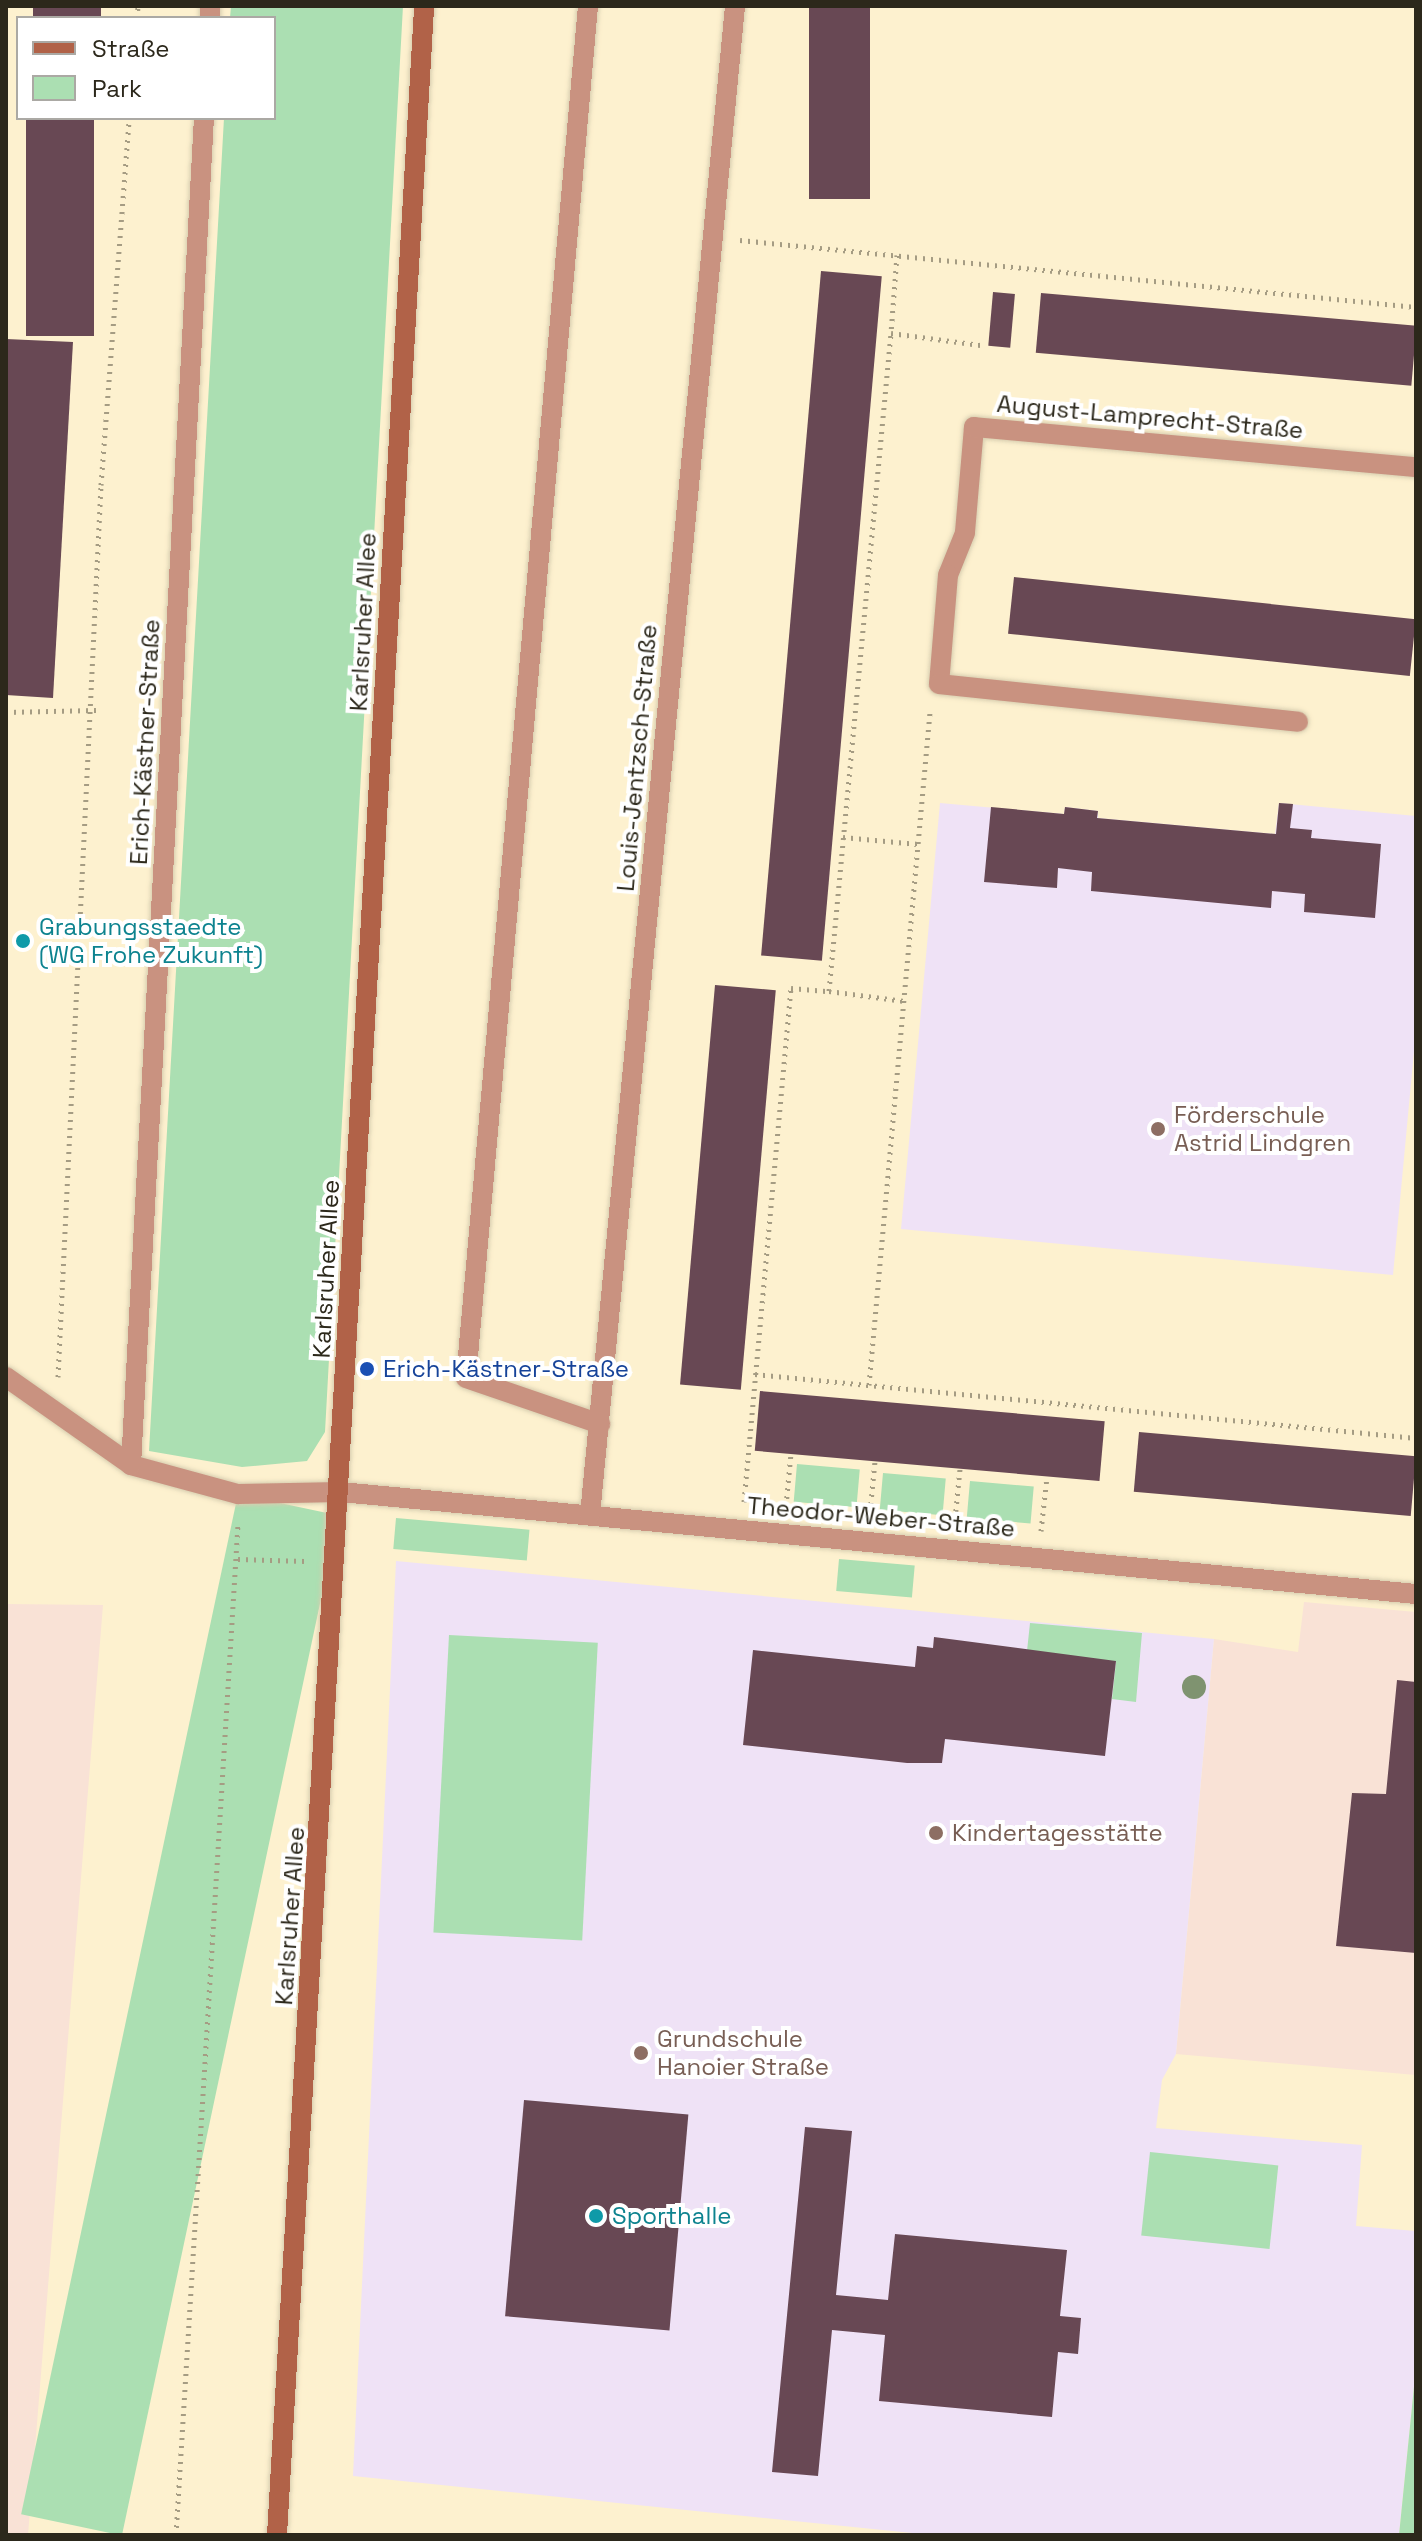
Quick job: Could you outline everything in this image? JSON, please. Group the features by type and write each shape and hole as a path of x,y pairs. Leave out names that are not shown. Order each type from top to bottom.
{"street":[{"name":"Karlsruher Allee","path":"277,2535 338,1561 424,6"},
{"path":"588,6 466,1378 600,1424"},
{"name":"Louis-Jentzsch-Straße","path":"590,1515 735,6"},
{"name":"Erich-Kästner-Straße","path":"131,1465 204,120"},
{"name":"August-Lamprecht-Straße","path":"939,684 948,575 965,533 974,427 1416,467"},
{"path":"939,684 1298,722"},
{"path":"6,1377 55,1418 131,1465 238,1494 341,1492"},
{"name":"Theodor-Weber-Straße","path":"341,1492 1416,1594"}],"path":[{"path":"55,1418 96,710 101,485 129,120"},
{"path":"738,240 1416,307"},
{"path":"829,991 897,255"},
{"path":"891,333 980,345"},
{"path":"869,1385 918,844 939,684"},
{"path":"6,712 96,710"},
{"path":"843,837 918,844"},
{"path":"743,1503 791,988 904,1001"},
{"path":"755,1374 1416,1438"},
{"path":"786,1507 791,1453"},
{"path":"870,1516 875,1461"},
{"path":"955,1523 960,1469"},
{"path":"1041,1532 1047,1477"},
{"path":"176,2535 238,1559 238,1494"},
{"path":"238,1559 338,1561"}],"shaded area":[{"name":"Förderschule Astrid Lindgren","path":"940,803 1064,814 1065,807 1098,811 1098,818 1275,834 1279,803 1416,816 1416,1030 1393,1275 901,1229"},
{"name":"Grundschule Hanoier Straße","path":"396,1561 1214,1639 1176,2054 1162,2080 1156,2128 1362,2145 1356,2226 1416,2231 1416,2367 1399,2535 932,2535 353,2476"},
{"path":"1304,1602 1416,1612 1416,2075 1176,2054 1214,1639 1298,1652"},
{"path":"6,1604 103,1605 28,2535 6,2535"}],"green space":[{"path":"231,6 403,6 325,1432 307,1461 242,1467 149,1451 224,120 276,120 276,16 230,16"},
{"path":"797,1464 860,1469 856,1507 794,1502"},
{"path":"883,1473 946,1478 943,1515 880,1510"},
{"path":"970,1481 1034,1487 1031,1523 967,1518"},
{"path":"238,1494 339,1515 122,2535 21,2514"},
{"path":"396,1518 529,1530 527,1561 393,1549"},
{"path":"839,1559 915,1566 912,1598 836,1591"},
{"path":"1030,1623 1142,1633 1136,1702 1112,1699 1116,1662 1027,1651"},
{"path":"449,1635 598,1643 582,1940 433,1933"},
{"path":"1150,2152 1278,2165 1270,2249 1141,2236"},
{"path":"1416,2367 1416,2535 1399,2535"}],"building":[{"path":"33,6 101,6 101,16 33,16"},
{"path":"809,6 870,6 870,199 809,199"},
{"path":"26,120 94,120 94,336 26,336"},
{"path":"821,271 882,276 822,961 761,955"},
{"path":"993,292 1015,294 1010,348 988,346"},
{"path":"1041,293 1416,326 1411,386 1036,353"},
{"path":"6,339 73,342 53,698 6,695"},
{"path":"1014,577 1416,619 1410,676 1008,634"},
{"path":"1279,803 1293,804 1290,828 1312,830 1311,838 1381,844 1375,918 1304,912 1305,894 1272,891 1271,908 1091,891 1092,872 1058,868 1057,888 984,882 991,807 1064,814 1065,807 1098,811 1097,818 1276,834"},
{"path":"715,985 776,990 741,1390 680,1384"},
{"path":"760,1391 1105,1421 1099,1481 755,1451"},
{"path":"1139,1432 1416,1456 1411,1516 1134,1492"},
{"path":"934,1637 1116,1661 1105,1756 945,1739 942,1763 907,1763 743,1745 753,1650 915,1667 917,1646 933,1648"},
{"path":"1397,1680 1416,1682 1416,1953 1336,1946 1352,1793 1386,1794"},
{"name":"Sporthalle","path":"524,2100 688,2114 669,2331 505,2316"},
{"path":"805,2127 852,2131 836,2295 888,2300 895,2234 1067,2250 1060,2316 1081,2318 1078,2354 1058,2352 1052,2417 879,2401 885,2335 832,2330 818,2476 772,2472"}],"place":[{"name":"Grabungsstaedte (WG Frohe Zukunft)","path":"23,941"},
{"name":"Förderschule Astrid Lindgren","path":"1158,1129"},
{"name":"Erich-Kästner-Straße","path":"367,1369"},
{"name":"Kindertagesstätte","path":"936,1833"},
{"name":"Grundschule Hanoier Straße","path":"641,2053"},
{"name":"Sporthalle","path":"596,2216"}]}
